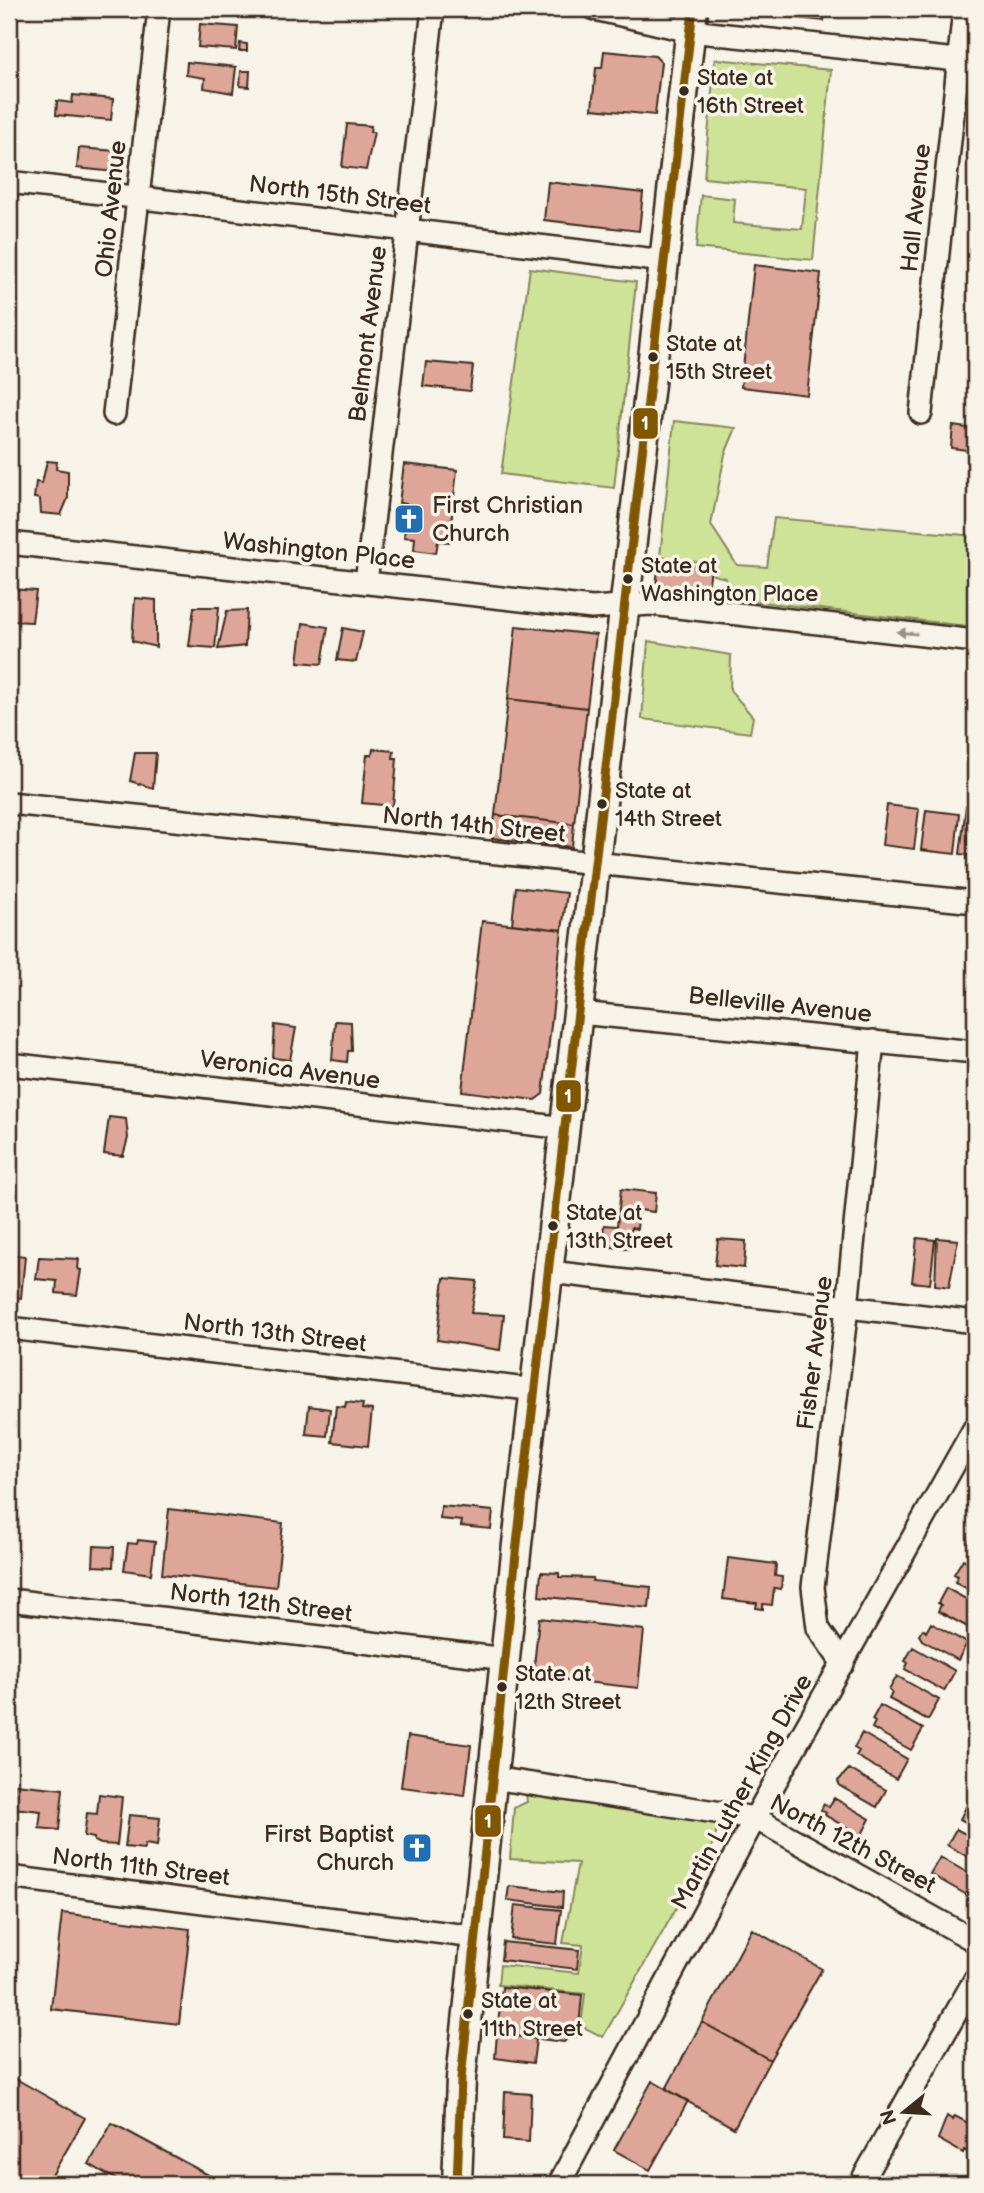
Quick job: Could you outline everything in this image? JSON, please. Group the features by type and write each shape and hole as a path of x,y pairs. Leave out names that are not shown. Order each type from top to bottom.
{"main road":[{"path":"457,2184 461,2079 492,1778 692,20"}],"street":[{"name":"Ohio Avenue","path":"114,414 159,9"},
{"name":"Belmont Avenue","path":"366,583 433,9"},
{"path":"595,9 692,20 967,61"},
{"name":"Hall Avenue","path":"921,413 967,61 964,9"},
{"name":"North 15th Street","path":"9,182 664,261"},
{"name":"Washington Place","path":"9,543 592,608 624,605 665,606 975,641"},
{"name":"North 14th Street","path":"9,803 975,902"},
{"name":"Belleville Avenue","path":"579,1013 975,1052"},
{"name":"Fisher Avenue","path":"843,1664 818,1628 813,1587 847,1308 873,1041"},
{"name":"Veronica Avenue","path":"9,1064 566,1128"},
{"path":"550,1272 975,1322"},
{"name":"North 13th Street","path":"9,1328 536,1390"},
{"name":"Martin Luther King Drive","path":"559,2184 755,1818 975,1427"},
{"name":"North 12th Street","path":"9,1600 506,1659"},
{"name":"North 12th Street","path":"492,1778 755,1818 975,1941"},
{"name":"North 11th Street","path":"9,1877 475,1937"},
{"path":"860,2184 975,1979"}],"green space":[{"path":"715,59 831,70 813,260 696,248 701,195 735,199 733,223 802,229 806,188 704,178"},
{"path":"530,268 636,282 614,488 501,474"},
{"path":"674,421 736,428 725,454 711,525 737,565 767,567 774,518 975,536 975,627 725,598 726,578 713,575 714,564 660,557"},
{"path":"648,641 731,655 730,690 753,717 750,733 642,719"},
{"path":"526,1794 709,1816 717,1826 715,1840 603,2037 581,2026 585,1994 498,1985 500,1965 579,1973 583,1945 563,1943 578,1863 510,1859 514,1808 527,1802"}],"building":[{"path":"726,9 774,9 773,14"},
{"path":"789,9 825,9 824,21 788,17"},
{"path":"200,24 238,27 236,50 198,47"},
{"path":"240,43 247,44 247,51 239,51"},
{"path":"604,51 655,56 661,62 655,115 592,109 596,68 602,68"},
{"path":"187,62 236,67 233,93 204,88 205,78 186,75"},
{"path":"241,71 250,71 249,87 240,86"},
{"path":"73,95 113,99 111,120 56,115 57,101 72,103"},
{"path":"347,124 371,126 370,132 374,132 366,170 342,167"},
{"path":"79,148 116,151 115,172 77,168"},
{"path":"548,182 643,193 639,231 544,220"},
{"path":"754,265 821,273 807,395 741,387"},
{"path":"426,362 473,366 470,391 423,386"},
{"path":"953,426 975,429 975,451 951,448"},
{"path":"47,461 57,462 56,469 68,471 68,498 61,515 41,513 40,499 34,498 36,482 42,483"},
{"path":"404,464 457,470 449,542 438,541 436,553 414,550 415,538 404,537 407,504 399,503"},
{"path":"659,562 711,568 708,591 656,585"},
{"path":"11,589 36,591 32,622 11,621"},
{"path":"135,598 156,600 156,647 132,641"},
{"path":"194,607 219,607 215,648 189,646"},
{"path":"247,610 245,646 218,649 227,611"},
{"path":"303,623 328,627 322,664 298,662"},
{"path":"516,626 596,635 587,708 508,699"},
{"path":"343,628 363,632 356,662 337,660"},
{"path":"508,699 587,708 574,824 495,815"},
{"path":"373,749 394,751 393,758 397,758 393,806 362,803 367,755 372,755"},
{"path":"135,753 156,753 153,788 130,781"},
{"path":"887,805 919,809 914,849 882,845"},
{"path":"966,806 975,807 975,856 960,854"},
{"path":"926,810 959,814 955,854 921,850"},
{"path":"495,815 574,824 572,847 492,838"},
{"path":"516,887 567,893 562,930 512,924"},
{"path":"482,921 562,930 543,1094 535,1100 462,1091"},
{"path":"335,1021 351,1022 352,1051 348,1051 347,1062 332,1060"},
{"path":"275,1025 296,1028 290,1060 273,1058"},
{"path":"109,1117 126,1119 128,1138 123,1156 104,1154"},
{"path":"621,1189 656,1193 654,1212 639,1210 637,1229 631,1228 630,1249 602,1246 604,1225 617,1226"},
{"path":"917,1238 935,1240 930,1284 912,1282"},
{"path":"937,1238 958,1240 949,1287 935,1285"},
{"path":"718,1239 746,1241 744,1268 715,1265"},
{"path":"9,1254 25,1256 21,1298 9,1297"},
{"path":"39,1257 79,1259 78,1269 81,1270 77,1295 56,1293 57,1281 36,1279"},
{"path":"444,1278 477,1281 471,1313 504,1315 500,1350 437,1340"},
{"path":"346,1402 363,1404 362,1409 372,1410 368,1446 332,1442 336,1406 345,1407"},
{"path":"309,1406 330,1409 327,1436 306,1434"},
{"path":"441,1506 493,1511 491,1529 461,1526 462,1521 440,1519"},
{"path":"169,1509 283,1523 276,1587 162,1574"},
{"path":"975,1531 975,1555 971,1552 974,1547 968,1543"},
{"path":"138,1540 155,1542 151,1574 124,1570 128,1543 137,1544"},
{"path":"94,1546 114,1547 113,1567 93,1566"},
{"path":"728,1558 776,1564 775,1576 782,1577 781,1589 774,1588 772,1605 763,1604 763,1609 756,1608 757,1603 723,1599"},
{"path":"963,1559 975,1566 975,1593 955,1582 958,1576 954,1574"},
{"path":"541,1572 559,1573 559,1577 593,1578 592,1581 651,1587 649,1608 539,1596"},
{"path":"946,1588 975,1604 975,1631 938,1611 941,1605 938,1603"},
{"path":"539,1618 644,1630 638,1688 533,1676"},
{"path":"931,1623 967,1643 958,1660 922,1640 919,1635 923,1629 926,1632"},
{"path":"913,1647 955,1671 944,1691 905,1669 908,1663 905,1661"},
{"path":"897,1676 939,1700 928,1720 889,1699 892,1693 889,1690"},
{"path":"880,1705 923,1729 911,1750 872,1728 875,1722 872,1720"},
{"path":"862,1733 907,1759 896,1779 856,1756 859,1751 854,1748"},
{"path":"408,1736 471,1745 465,1795 401,1787"},
{"path":"849,1769 886,1790 877,1807 840,1786 838,1781"},
{"path":"15,1784 63,1789 59,1830 39,1828 41,1811 13,1808"},
{"path":"99,1794 122,1797 117,1845 101,1844 94,1841 94,1838 84,1836 87,1813 97,1814"},
{"path":"834,1798 870,1819 861,1836 821,1810 824,1804 829,1807"},
{"path":"970,1799 975,1802 975,1827 960,1819"},
{"path":"129,1815 160,1818 157,1846 145,1844 144,1849 125,1847"},
{"path":"956,1829 975,1839 975,1861 947,1845"},
{"path":"940,1857 975,1877 975,1889 972,1887 967,1895 930,1874"},
{"path":"509,1886 563,1892 562,1907 507,1900"},
{"path":"515,1905 561,1910 557,1944 511,1939"},
{"path":"62,1913 190,1929 179,2024 51,2009"},
{"path":"752,1929 822,1969 770,2060 702,2022"},
{"path":"503,1942 579,1950 577,1969 501,1960"},
{"path":"502,1987 582,1995 578,2037 570,2036 564,2042 497,2034"},
{"path":"702,2022 770,2060 734,2128 666,2089"},
{"path":"497,2034 536,2039 533,2063 495,2058"},
{"path":"9,2075 85,2118 47,2184 9,2184"},
{"path":"652,2081 688,2101 650,2170 614,2150"},
{"path":"505,2092 531,2094 529,2142 503,2140"},
{"path":"947,2116 953,2120 955,2116 972,2125 970,2129 975,2132 975,2150 971,2154 964,2150 963,2153 938,2139"},
{"path":"112,2123 225,2184 124,2184 89,2164"}],"transit line":[{"name":"1","path":"457,2184 461,2079 517,1544 693,9"}],"place":[{"name":"State at 16th Street","path":"684,91"},
{"name":"State at 15th Street","path":"653,357"},
{"name":"First Christian Church","path":"409,519"},
{"name":"State at Washington Place","path":"628,579"},
{"name":"State at 14th Street","path":"602,804"},
{"name":"State at 13th Street","path":"553,1226"},
{"name":"State at 12th Street","path":"502,1687"},
{"name":"First Baptist Church","path":"417,1848"},
{"name":"State at 11th Street","path":"468,2014"}]}
